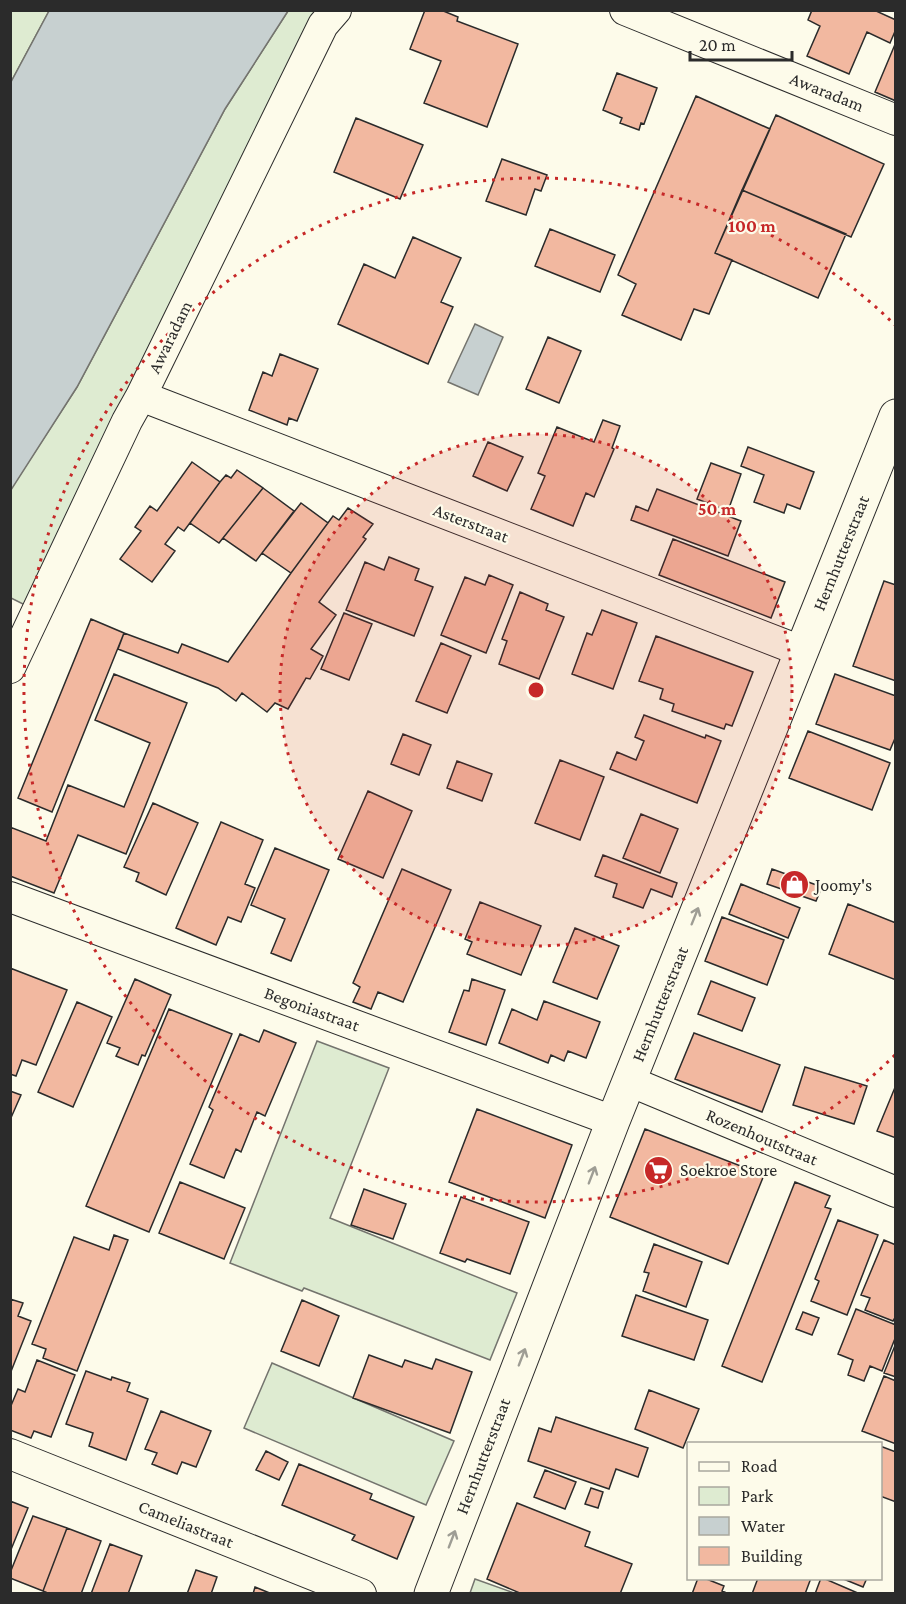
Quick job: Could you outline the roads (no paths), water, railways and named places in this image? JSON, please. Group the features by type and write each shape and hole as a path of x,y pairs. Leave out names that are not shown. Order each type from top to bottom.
{"street":[{"name":"Awaradam","path":"10,668 127,421 323,25 336,10"},
{"name":"Awaradam","path":"625,10 896,120"},
{"name":"Asterstraat","path":"141,396 801,651"},
{"name":"Hernhutterstraat","path":"431,1593 613,1121 896,416"},
{"name":"Begoniastraat","path":"10,897 613,1121"},
{"name":"Rozenhoutstraat","path":"629,1081 896,1192"},
{"name":"Cameliastraat","path":"10,1454 361,1593"}],"water":[{"path":"49,11 288,11 225,109 77,387 11,490 11,82"},
{"path":"475,324 503,337 478,395 448,382"}],"place":[{"name":"Joomy's","path":"794,885"},
{"name":"Soekroe Store","path":"659,1170"}]}
